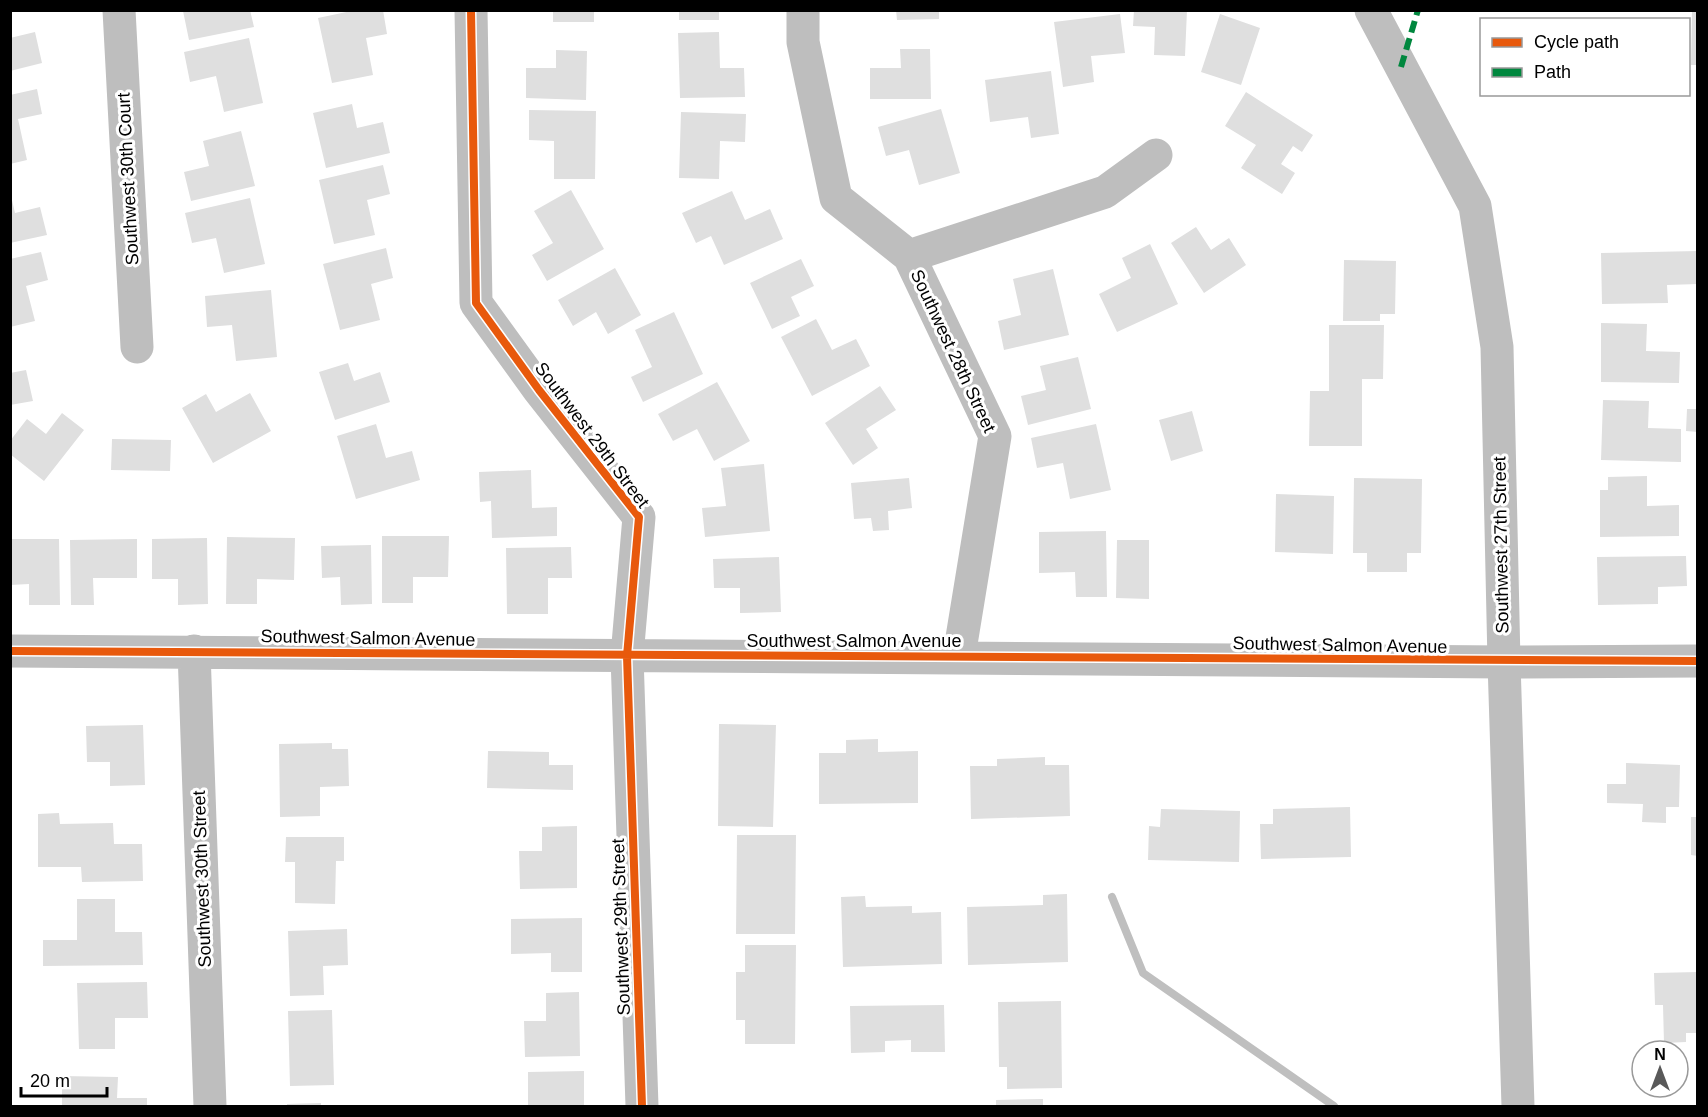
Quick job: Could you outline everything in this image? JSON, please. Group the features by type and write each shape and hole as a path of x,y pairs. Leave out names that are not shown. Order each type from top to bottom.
{"street":[{"name":"Southwest 30th Court","path":"119,10 137,346"},
{"name":"Southwest 29th Street","path":"471,10 477,303 539,390 639,518 627,656 642,1107"},
{"name":"Southwest 28th Street","path":"803,10 803,42 836,198 909,256 995,436 958,656"},
{"name":"Southwest 27th Street","path":"1371,10 1475,206 1497,347 1518,1107"},
{"path":"909,256 1105,192 1156,155"},
{"name":"Southwest Salmon Avenue","path":"10,651 1698,662"},
{"name":"Southwest 30th Street","path":"194,651 210,1107"}],"building":[{"path":"250,10 254,27 189,40 183,11"},
{"path":"356,10 383,10 387,34 366,38 373,75 332,83 318,18"},
{"path":"553,10 594,10 594,22 553,22"},
{"path":"679,10 719,10 719,20 679,20"},
{"path":"896,10 939,10 939,19 897,20"},
{"path":"1134,10 1187,10 1185,56 1154,55 1155,27 1133,26"},
{"path":"1692,10 1698,10 1698,65 1691,65"},
{"path":"1120,14 1125,53 1091,56 1094,82 1063,87 1054,22"},
{"path":"1220,14 1260,28 1241,85 1201,72"},
{"path":"35,32 42,63 10,71 10,38"},
{"path":"719,32 720,68 744,68 745,97 680,98 678,33"},
{"path":"249,38 263,103 224,112 216,76 190,82 184,52"},
{"path":"900,49 930,49 931,99 870,99 870,68 901,68"},
{"path":"556,50 587,51 586,100 526,98 526,68 556,68"},
{"path":"1051,71 1059,134 1031,138 1028,117 990,122 985,80"},
{"path":"37,89 42,114 18,119 27,160 10,164 10,95"},
{"path":"1246,92 1313,135 1302,152 1293,146 1281,164 1295,173 1282,194 1241,168 1256,145 1225,126"},
{"path":"352,104 357,128 383,122 390,153 326,168 313,113"},
{"path":"941,109 960,173 919,185 909,150 886,156 878,127"},
{"path":"529,110 596,111 595,179 554,179 554,141 529,140"},
{"path":"681,112 746,114 745,142 720,141 719,179 679,178"},
{"path":"241,131 255,186 191,201 184,172 209,166 203,141"},
{"path":"383,165 390,194 367,200 375,235 334,244 319,180"},
{"path":"571,190 604,249 547,281 532,255 553,243 534,211"},
{"path":"732,191 745,220 770,209 783,239 724,265 711,236 696,243 682,213"},
{"path":"11,196 15,213 40,207 47,235 10,243"},
{"path":"250,198 265,264 224,273 216,238 192,243 185,213"},
{"path":"1196,227 1211,250 1229,238 1246,265 1204,293 1171,243"},
{"path":"1150,244 1178,304 1117,332 1099,294 1131,278 1122,258"},
{"path":"386,248 393,278 371,284 380,320 340,330 323,264"},
{"path":"1698,251 1698,284 1667,285 1668,303 1602,304 1601,253"},
{"path":"41,252 48,280 26,286 35,321 10,327 10,259"},
{"path":"801,259 814,286 791,297 800,316 772,329 750,283"},
{"path":"1344,260 1396,261 1395,314 1380,314 1380,321 1343,321"},
{"path":"615,268 641,315 608,334 596,312 573,326 558,300"},
{"path":"1053,269 1069,335 1004,350 998,321 1021,315 1013,279"},
{"path":"271,290 277,357 236,361 232,325 207,327 205,296"},
{"path":"674,312 703,374 643,402 631,377 652,367 635,330"},
{"path":"816,319 832,350 856,339 870,366 812,396 781,337"},
{"path":"1601,323 1647,324 1646,351 1680,352 1679,383 1601,382"},
{"path":"1329,325 1384,325 1383,379 1362,379 1362,446 1309,446 1310,391 1329,391"},
{"path":"1078,357 1091,409 1028,425 1021,396 1046,390 1040,366"},
{"path":"348,363 354,381 380,372 390,402 335,420 319,372"},
{"path":"26,370 33,401 10,405 10,373"},
{"path":"717,382 750,441 714,461 697,429 673,441 658,414"},
{"path":"880,386 896,410 866,429 878,448 853,465 825,423"},
{"path":"250,393 271,431 213,463 182,408 206,394 216,412"},
{"path":"1603,400 1649,401 1648,428 1681,429 1681,462 1601,460"},
{"path":"1687,409 1698,409 1698,432 1686,431"},
{"path":"1192,411 1203,451 1171,461 1159,420"},
{"path":"62,413 84,430 44,481 10,454 10,441 27,419 46,434"},
{"path":"376,424 386,458 412,451 420,480 356,499 337,436"},
{"path":"1096,424 1111,490 1070,499 1063,463 1037,468 1031,438"},
{"path":"112,439 171,440 170,471 111,470"},
{"path":"764,464 770,531 705,537 702,508 726,506 721,468"},
{"path":"531,470 532,508 557,507 557,536 492,538 491,501 480,502 479,472"},
{"path":"1647,476 1647,506 1679,505 1679,536 1600,537 1600,490 1608,490 1608,477"},
{"path":"909,478 912,508 888,511 889,530 873,531 871,518 854,519 851,483"},
{"path":"1354,478 1422,479 1421,553 1407,553 1407,572 1367,572 1367,553 1353,553"},
{"path":"1276,494 1334,496 1333,554 1275,552"},
{"path":"1106,531 1107,597 1076,597 1075,572 1039,573 1039,532"},
{"path":"382,536 449,536 448,577 413,577 413,603 382,603"},
{"path":"227,537 295,538 294,580 257,579 257,604 226,604"},
{"path":"207,538 208,604 178,605 178,579 152,579 152,539"},
{"path":"10,539 59,539 60,605 29,605 29,584 10,585"},
{"path":"137,539 137,578 93,578 94,605 71,605 70,540"},
{"path":"1117,540 1149,540 1149,599 1116,598"},
{"path":"371,545 372,604 341,605 340,577 322,578 321,546"},
{"path":"571,547 572,578 548,578 548,614 507,614 506,548"},
{"path":"1686,556 1687,586 1658,587 1658,604 1598,605 1597,557"},
{"path":"779,557 781,612 740,613 740,588 714,588 713,559"},
{"path":"719,724 776,725 773,827 718,826"},
{"path":"143,725 145,785 110,786 110,762 87,762 86,726"},
{"path":"878,739 878,752 918,751 918,803 819,804 819,753 846,753 846,740"},
{"path":"332,743 332,749 348,749 349,786 320,787 320,816 280,817 279,744"},
{"path":"488,751 549,752 549,765 573,765 573,790 487,788"},
{"path":"1045,757 1045,765 1069,765 1070,816 971,819 970,766 997,766 997,759"},
{"path":"1626,763 1680,765 1679,807 1666,807 1666,823 1642,822 1643,804 1607,803 1607,784 1626,784"},
{"path":"1350,807 1351,857 1261,859 1260,824 1273,824 1273,809"},
{"path":"1161,809 1240,811 1239,862 1148,860 1149,826 1160,827"},
{"path":"59,813 60,824 113,823 114,844 142,844 143,881 82,882 81,867 38,867 38,814"},
{"path":"1691,817 1698,817 1698,856 1691,855"},
{"path":"577,826 577,888 520,889 519,851 542,851 542,827"},
{"path":"737,835 796,835 795,934 736,934"},
{"path":"286,837 344,837 344,861 336,861 335,904 295,903 295,862 285,862"},
{"path":"1067,894 1068,962 968,965 967,907 1043,905 1043,895"},
{"path":"865,896 866,907 912,906 912,913 941,912 942,964 843,967 841,897"},
{"path":"77,899 115,899 115,932 142,932 143,965 43,966 43,940 77,940"},
{"path":"582,918 582,972 551,972 551,953 511,954 511,919"},
{"path":"347,929 348,965 323,966 324,995 290,996 288,931"},
{"path":"745,945 796,945 795,1044 745,1044 745,1020 736,1020 736,972 745,972"},
{"path":"1698,972 1698,1033 1686,1033 1686,1039 1664,1039 1663,1005 1655,1005 1654,973"},
{"path":"147,982 148,1018 115,1018 115,1049 79,1049 77,983"},
{"path":"579,992 580,1056 525,1057 524,1021 546,1021 546,993"},
{"path":"1061,1001 1062,1088 1007,1089 1007,1067 999,1067 998,1002"},
{"path":"944,1005 945,1052 911,1052 911,1040 885,1041 885,1052 851,1053 850,1006"},
{"path":"332,1010 334,1085 290,1086 288,1011"},
{"path":"584,1071 584,1106 528,1106 528,1072"},
{"path":"62,1076 118,1077 117,1098 147,1098 147,1106 62,1106"},
{"path":"1043,1099 1043,1106 996,1106 996,1100"},
{"path":"321,1103 321,1106 287,1106 287,1104"}],"waterway":[{"path":"1112,897 1143,973 1334,1106"}],"marked path":[{"path":"1401,67 1418,10"}],"cycle path":[{"path":"471,10 476,303 539,390 639,517 627,656 642,1106"},
{"path":"10,651 1698,661"}]}
